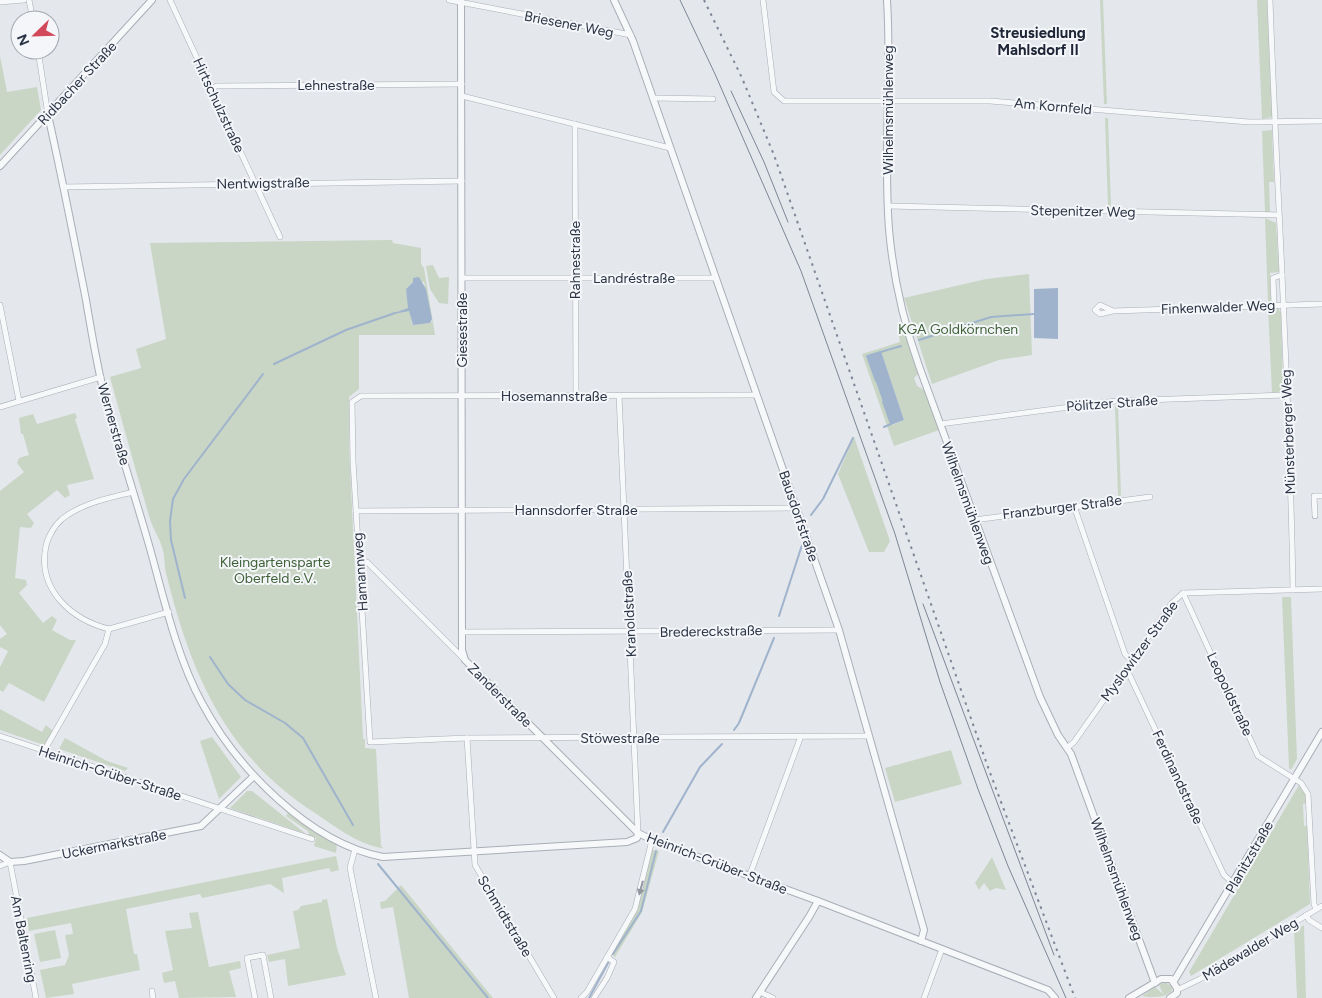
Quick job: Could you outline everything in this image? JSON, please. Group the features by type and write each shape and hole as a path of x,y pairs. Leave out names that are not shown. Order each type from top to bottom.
{"street":[{"path":"0,2 24,0"},
{"name":"Ridbacher Straße","path":"0,166 48,116 152,0"},
{"name":"Hirtschulzstraße","path":"170,0 280,237"},
{"name":"Briesener Weg","path":"449,0 631,36"},
{"name":"Bausdorfstraße","path":"614,0 631,36 839,630 924,930 921,941"},
{"name":"Am Kornfeld","path":"763,0 774,92 784,101 996,101 1274,123 1322,121"},
{"name":"Wilhelmsmühlenweg","path":"888,0 888,206 893,266 901,310 913,351 1040,697 1071,754 1155,983"},
{"name":"Münsterberger Weg","path":"1270,0 1278,215 1284,305 1293,590"},
{"name":"Giesestraße","path":"461,2 462,632 465,660"},
{"name":"Wernerstraße","path":"40,60 48,116 101,377 133,492 184,661 201,702 218,731 254,776"},
{"name":"Lehnestraße","path":"211,88 217,86 462,84"},
{"path":"462,96 670,148"},
{"path":"653,98 713,99"},
{"name":"Rahnestraße","path":"575,124 576,396"},
{"name":"Nentwigstraße","path":"63,187 462,181"},
{"name":"Stepenitzer Weg","path":"888,206 1278,215"},
{"name":"Münsterberger Weg","path":"1274,305 1274,278 1282,274"},
{"name":"Landréstraße","path":"462,278 716,278"},
{"name":"Finkenwalder Weg","path":"1113,311 1322,304"},
{"path":"0,306 19,401"},
{"path":"0,407 101,377"},
{"name":"Hosemannstraße","path":"352,402 361,396 756,395"},
{"name":"Pölitzer Straße","path":"940,424 1116,401 1286,395"},
{"name":"Kranoldstraße","path":"619,396 629,632 636,738 638,833"},
{"name":"Hamannweg","path":"352,402 352,461 360,562 370,742"},
{"path":"133,492 87,505 61,520 46,544 45,575 50,589 61,603 81,617 109,629 169,612"},
{"path":"1315,516 1314,496 1322,496"},
{"name":"Franzburger Straße","path":"974,520 1150,497"},
{"path":"1074,506 1126,656 1132,660"},
{"name":"Hannsdorfer Straße","path":"356,511 796,508"},
{"name":"Zanderstraße","path":"360,562 367,562 638,833"},
{"name":"Myslowitzer Straße","path":"1067,748 1074,742 1172,603 1183,593 1322,589"},
{"name":"Leopoldstraße","path":"1183,593 1258,756 1295,779"},
{"path":"44,751 105,644 109,629"},
{"name":"Bredereckstraße","path":"462,632 839,630"},
{"name":"Ferdinandstraße","path":"1125,670 1129,674 1224,875 1234,883"},
{"name":"Planitzstraße","path":"1174,981 1234,883 1322,732"},
{"name":"Heinrich-Grüber-Straße","path":"0,736 220,807 312,839"},
{"path":"749,877 802,736"},
{"name":"Stöwestraße","path":"370,742 467,738 869,736"},
{"name":"Schmidtstraße","path":"467,738 475,866 554,998"},
{"path":"220,807 254,776"},
{"name":"Heinrich-Grüber-Straße","path":"254,776 288,808 355,849 383,857 627,842 637,838 638,833 652,840 818,901 1048,990 1055,998"},
{"path":"1295,779 1302,783 1308,794 1314,904 1316,909"},
{"name":"Uckermarkstraße","path":"0,866 10,862 201,826 220,807"},
{"path":"582,998 635,909 652,840"},
{"path":"355,849 350,868 376,998"},
{"path":"0,855 10,862"},
{"name":"Am Baltenring","path":"10,862 36,998"},
{"path":"773,998 758,995 818,901"},
{"name":"Mädewalder Weg","path":"1177,990 1184,988 1322,906"},
{"path":"1306,915 1309,920 1322,928"},
{"path":"924,998 942,949"},
{"path":"255,998 247,958 263,955 271,998"},
{"path":"594,998 608,978 614,962 607,957"},
{"path":"1129,998 1164,978 1174,981 1177,990 1170,998"},
{"path":"152,991 153,998"}],"green space":[{"path":"1100,0 1103,0 1107,104 1104,104"},
{"path":"1257,0 1267,0 1272,113 1272,117 1262,119"},
{"path":"0,56 7,92 37,87 41,110 0,155"},
{"path":"1105,118 1108,118 1111,207 1108,207"},
{"path":"1272,130 1274,182 1269,182 1270,212 1265,212 1262,131"},
{"path":"1265,218 1276,223 1279,272 1270,273 1271,302 1268,302"},
{"name":"Kleingartensparte Oberfeld e.V.","path":"392,240 393,243 421,248 421,264 424,268 435,335 359,335 359,389 349,397 349,445 363,739 365,739 365,748 376,749 381,846 383,848 372,846 339,829 284,790 257,765 235,738 216,709 200,678 187,645 166,573 162,547 150,519 110,377 141,368 136,349 166,339 150,243","holes":["413,282 424,282 432,321 430,323 412,324 406,289"]},
{"path":"433,265 439,278 449,277 448,304 439,303 430,289 426,266"},
{"name":"KGA Goldkörnchen","path":"1029,274 1032,355 999,360 932,384 904,298 986,279"},
{"path":"1268,308 1278,308 1281,313 1283,389 1280,392 1272,393"},
{"path":"897,324 902,325 918,374 914,378 917,386 924,390 939,430 894,446 862,354 900,342","holes":["881,351 904,420 892,425 867,355"]},
{"path":"1115,406 1118,406 1121,496 1118,496"},
{"path":"75,413 77,418 75,419 94,479 67,485 70,495 65,498 57,490 27,514 34,523 31,528 20,527 15,578 26,580 27,585 19,593 43,623 52,616 57,620 52,630 70,640 76,640 44,702 9,683 3,692 0,690 0,667 8,651 0,647 0,639 7,634 0,625 0,491 24,472 17,463 19,458 29,455 23,434 21,434 19,418 33,414 37,424"},
{"path":"854,437 890,541 884,552 869,552 838,474"},
{"path":"1282,597 1291,597 1297,759 1291,770 1289,768"},
{"path":"0,709 42,732 46,725 53,731 44,745 0,730"},
{"path":"212,737 241,777 219,799 200,741"},
{"path":"65,738 107,761 128,768 125,771 59,749"},
{"path":"951,750 962,784 895,802 885,768"},
{"path":"1299,785 1305,793 1306,803 1303,804 1304,826 1307,826 1310,904 1191,976 1189,972"},
{"path":"247,791 252,791 306,834 230,808"},
{"path":"288,813 337,843 336,853 314,846 316,838 308,835 309,832 286,816"},
{"path":"652,850 659,851 642,912 615,957 611,954 640,899"},
{"path":"336,856 339,870 331,872 329,868 282,878 284,893 270,884 202,898 200,894 126,909 134,954 137,954 140,970 72,984 74,994 46,998 40,970 65,965 69,955 65,935 73,934 71,923 29,931 27,918"},
{"path":"992,857 1006,890 996,888 990,891 984,883 979,890 975,883"},
{"path":"401,885 493,998 409,998 393,907 381,909 380,902 385,901"},
{"path":"327,899 337,948 346,975 288,986 285,959 269,962 267,955 300,948 293,911 298,910 301,906 322,902 322,900"},
{"path":"198,912 209,967 240,961 241,968 229,971 236,997 179,998 175,981 164,983 162,973 173,970 165,931 192,928 189,913"},
{"path":"1304,925 1306,998 1297,998 1294,931"},
{"path":"55,930 61,958 40,962 34,934"},
{"path":"1165,982 1173,987 1169,993 1156,997 1142,996 1155,987 1163,994 1159,985"}],"water":[{"path":"419,277 426,289 432,319 430,323 413,325 409,311 394,313 408,308 406,289 413,282 413,278"},
{"path":"1058,288 1058,339 1034,338 1034,289"},
{"path":"881,351 904,420 891,425 867,356"}],"waterway":[{"path":"274,364 346,330 395,313"},
{"path":"919,340 991,317 1034,314"},
{"path":"876,381 867,356 901,346"},
{"path":"185,598 171,540 170,521 173,499 184,479 263,374"},
{"path":"883,402 891,424 884,427"},
{"path":"811,515 823,499 853,438"},
{"path":"779,616 802,545"},
{"path":"734,730 739,723 774,638"},
{"path":"210,657 228,684 245,700 285,723 303,738 353,825"},
{"path":"663,832 700,767 722,744"},
{"path":"613,954 641,911 656,851"},
{"path":"378,864 488,998"},
{"path":"589,998 608,963"}],"tram line":[{"path":"680,0 715,74 801,271 895,534 940,682 978,789 1008,866 1066,998"},
{"path":"731,91 764,162 788,222"},
{"path":"923,604 1054,955"}],"railway":[{"path":"704,0 742,78 774,155 989,770 1075,998"}],"district":[{"name":"Streusiedlung Mahlsdorf II","path":"1038,42"}]}
